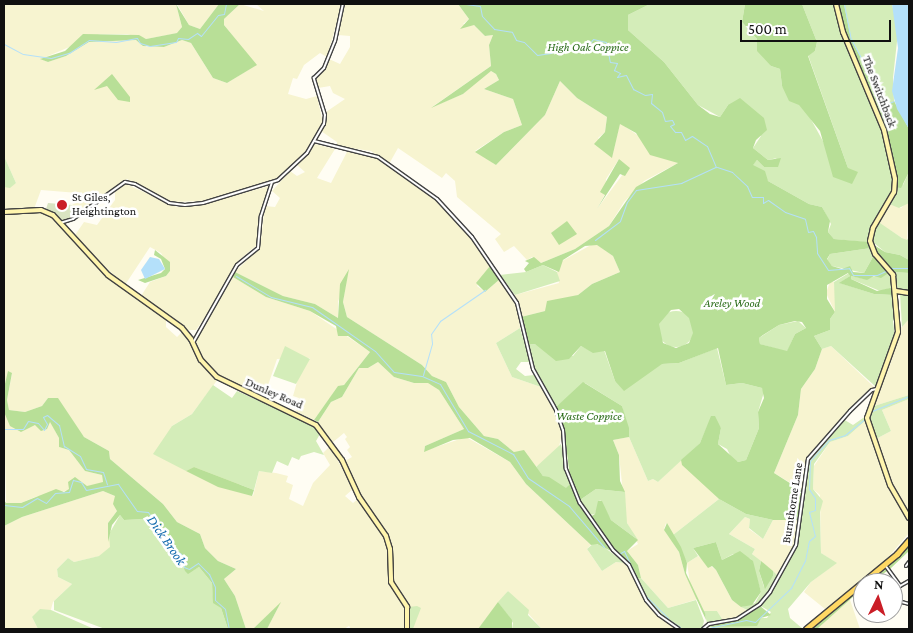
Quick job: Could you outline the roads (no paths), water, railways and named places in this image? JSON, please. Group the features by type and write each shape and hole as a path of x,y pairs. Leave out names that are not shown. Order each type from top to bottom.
{"main road":[{"path":"806,629 884,565 909,540"}],"street":[{"path":"60,223 72,219 128,182 169,204 185,205 272,184 304,157 325,118 314,78 324,68 335,41 343,4"},
{"name":"The Switchback","path":"836,4 843,32 875,104 894,173 894,192 870,238 875,254 891,272 896,292 898,336 868,412 868,424 890,485 909,518"},
{"path":"314,141 378,157 437,199 468,232 517,304 533,369 556,410 563,430 566,468 580,503 613,550 629,565 646,600 659,615 679,629"},
{"path":"193,343 237,266 258,248 261,216 272,184"},
{"name":"Dunley Road","path":"4,212 46,211 60,223 108,275 163,312 193,343 203,363 222,380 309,420 322,433 386,536 390,548 391,581 407,607 407,629"},
{"path":"896,292 909,293"},
{"name":"Burnthorne Lane","path":"703,629 708,625 736,619 760,604 770,592 796,545 808,459 850,411 872,390 877,389"},
{"path":"884,565 890,573"}],"water":[{"path":"892,4 908,4 909,9 909,129 897,109 892,91 898,48"},
{"path":"150,257 159,259 165,269 145,279 141,270"}],"waterway":[{"path":"4,44 23,54 51,58 69,53 89,40 116,42 137,38 140,43 150,46 176,42 178,38 188,39 197,33 201,36 218,15 224,14 226,4 233,4"},
{"path":"466,4 480,6 482,16 494,29 512,32 516,40 524,42 537,55 551,53 561,46 589,44 593,39 606,42 610,62 617,63 614,70 620,73 617,77 626,75 633,89 645,95 652,94 651,103 662,112 665,121 672,120 674,124 670,126 675,132 681,132 685,140 692,136 707,146 716,167"},
{"path":"844,4 851,39 881,95 889,103 894,101"},
{"path":"595,240 620,221 627,202 636,190 681,183 715,167"},
{"path":"717,167 732,172 747,186 752,197 763,197 763,203 768,200 785,212 805,219 808,232 813,231 816,237 817,253 828,270 849,268 853,275 877,275 892,268 909,268"},
{"path":"236,276 271,297 312,307 375,351 394,372 422,376 440,384 468,431 513,454 528,478 569,506 604,547"},
{"path":"423,375 432,343 431,334 440,321 485,290"},
{"path":"872,411 909,396"},
{"path":"4,429 23,429 28,421 38,423 44,430 47,424 43,417 47,415 59,425 64,446 80,456 86,469 103,472 107,484"},
{"path":"704,629 746,620 755,622 791,588 805,561 809,541 815,536 809,512 815,510 815,498 809,489 810,461 829,440 845,435 865,419"},
{"name":"Dick Brook","path":"4,505 22,507 37,498 46,503 55,493 69,492 73,480 81,482 86,490 118,484 137,511 148,512 170,546 181,554 184,567 189,569 198,563 209,574 215,587 215,600 225,609 229,629"},
{"path":"619,554 624,551 645,595 668,618"},
{"path":"669,620 680,627"}],"place":[{"name":"St Giles, Heightington","path":"62,205"}],"park label":[{"name":"High Oak Coppice","path":"588,48"},
{"name":"Areley Wood","path":"732,304"},
{"name":"Waste Coppice","path":"589,417"}]}
